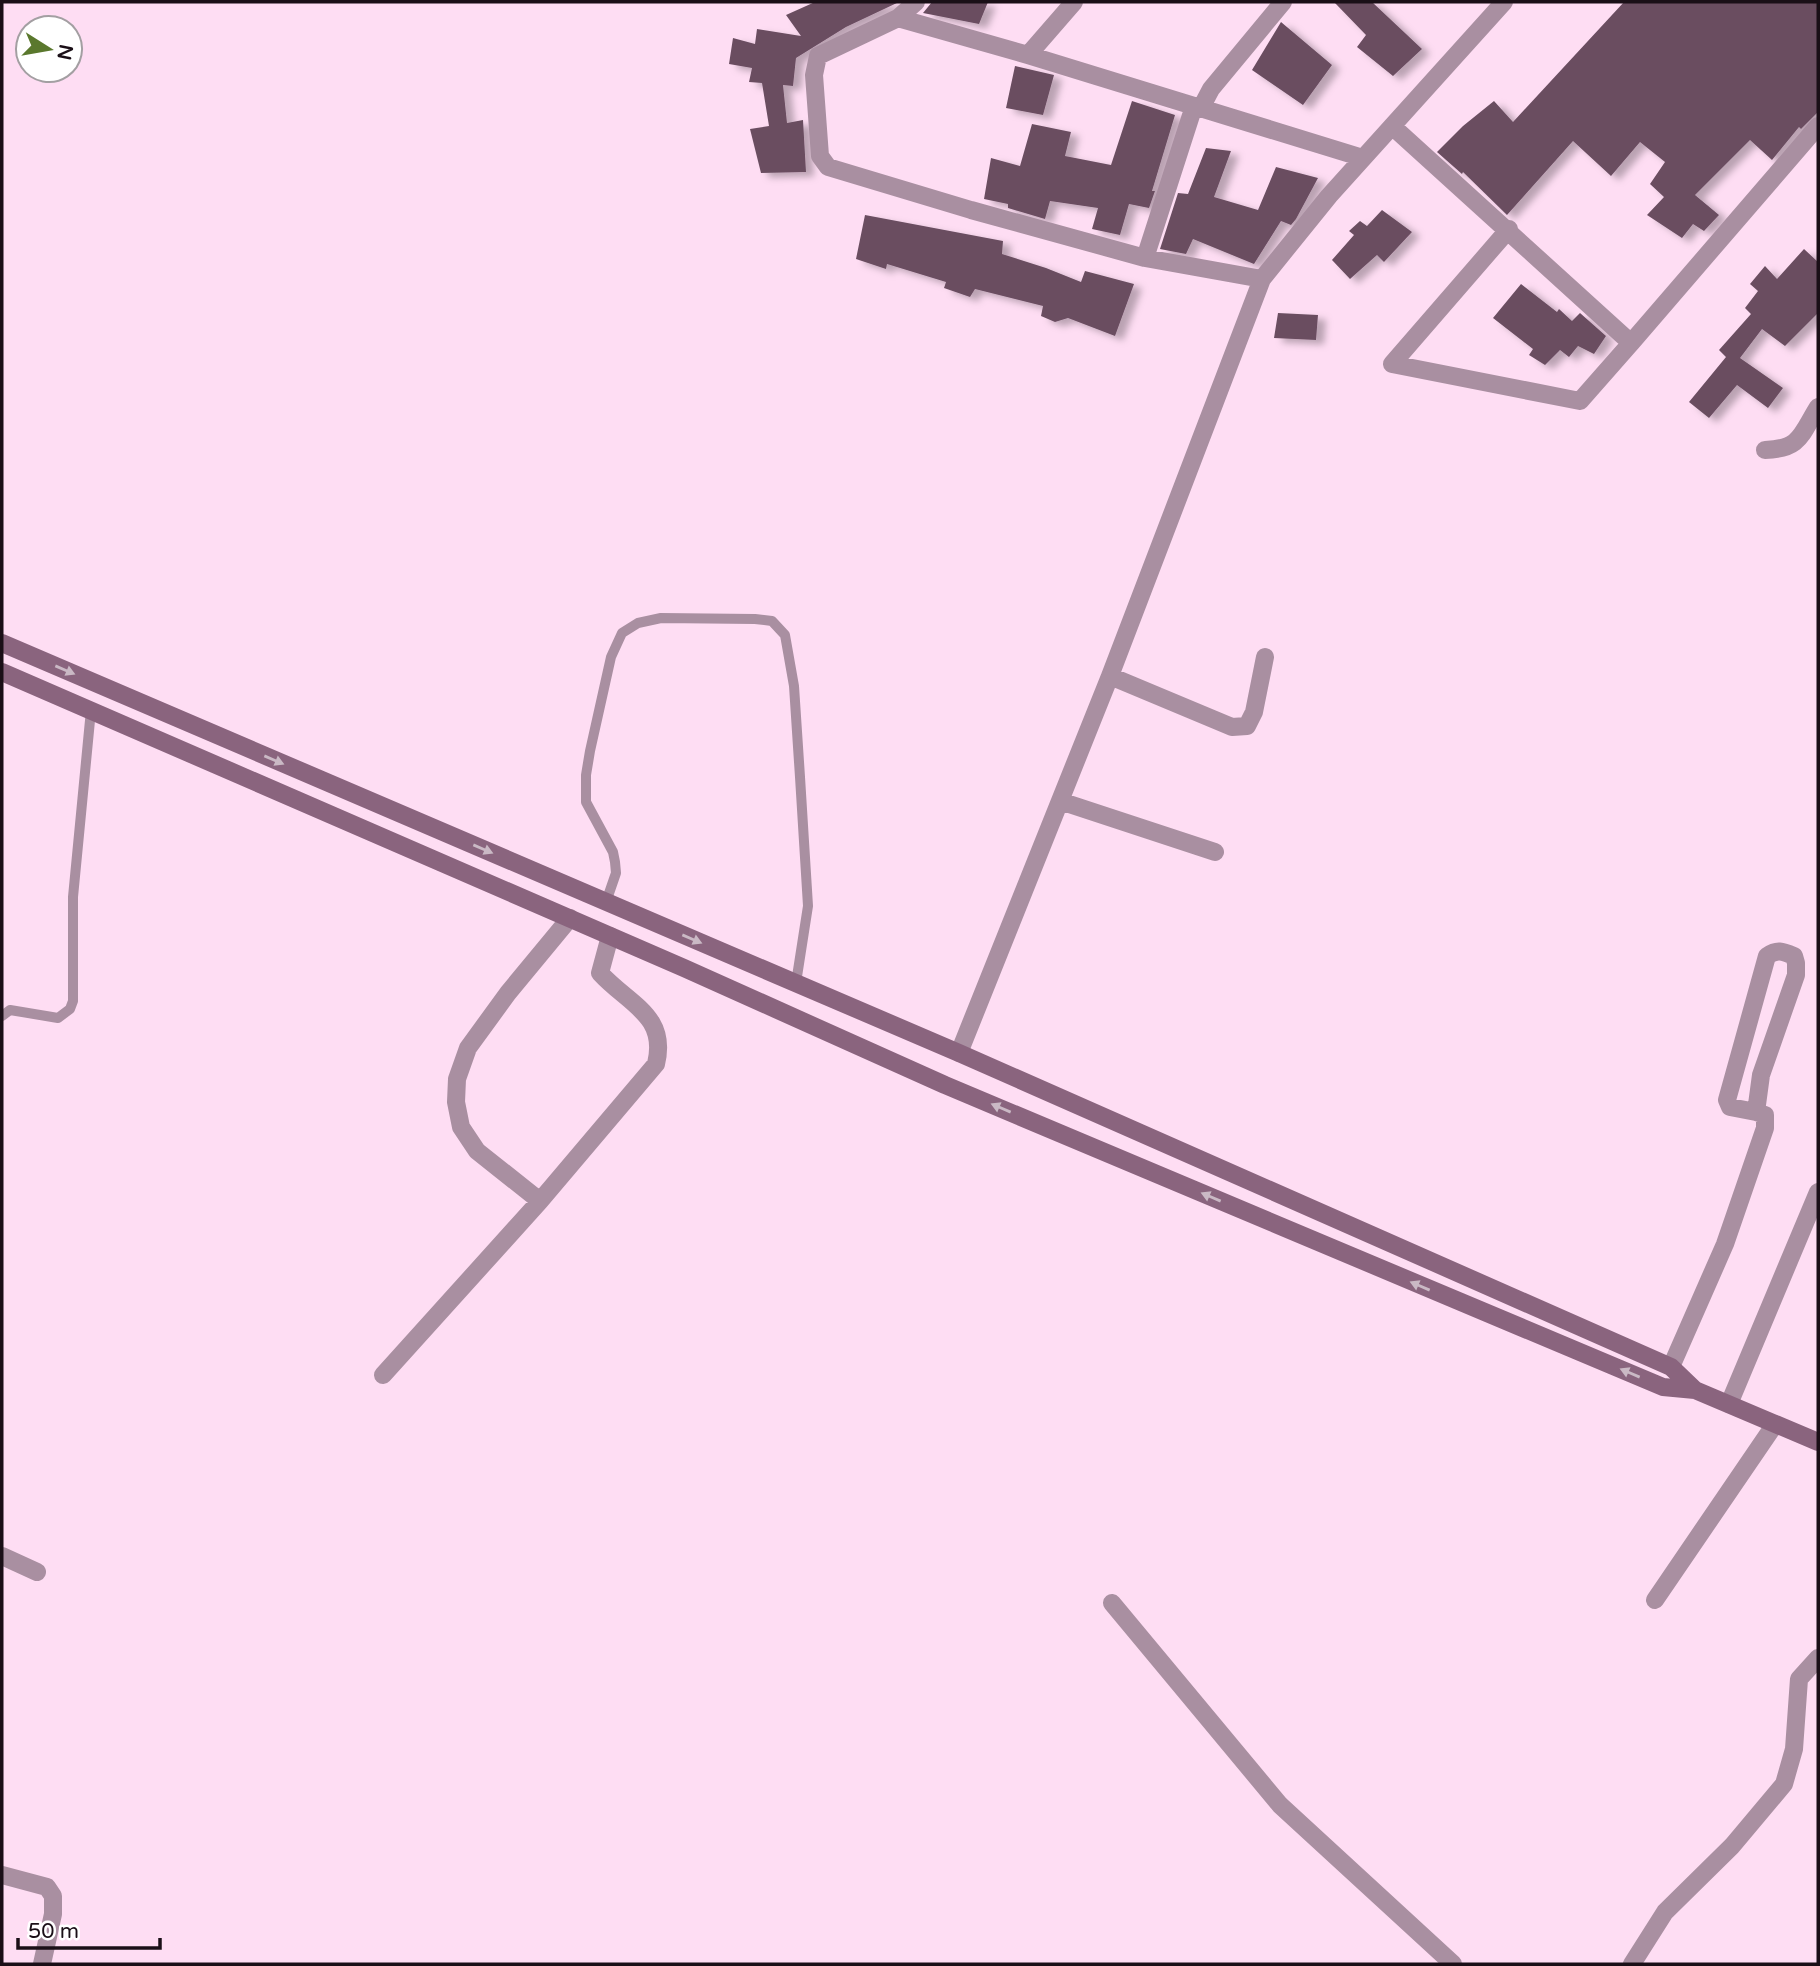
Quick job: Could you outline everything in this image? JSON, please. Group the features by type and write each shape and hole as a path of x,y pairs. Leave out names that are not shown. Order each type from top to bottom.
{"main road":[{"path":"2,643 959,1053 1671,1367 1695,1390"},
{"path":"2,672 570,918 945,1085 1341,1253 1663,1387 1695,1390 1818,1442"}],"street":[{"path":"916,2 898,18 818,56 814,75 820,156 828,167 1145,258 1262,279"},
{"path":"1028,55 1074,2"},
{"path":"1145,258 1197,107 1283,2"},
{"path":"959,1053 1110,676 1262,279 1329,196 1504,2"},
{"path":"898,18 1363,158"},
{"path":"1392,126 1632,343"},
{"path":"1509,229 1392,364 1580,401 1818,126"},
{"path":"1765,450 1785,449 1796,442 1818,407"},
{"path":"1110,676 1232,727 1247,726 1254,712 1265,657"},
{"path":"1060,801 1215,852"},
{"path":"540,1200 477,1151 460,1127 456,1102 457,1079 468,1048 508,993 570,918"},
{"path":"383,1375 540,1200 656,1064 659,1042 644,1011 600,973 610,936"},
{"path":"1671,1367 1724,1244 1759,1152 1765,1115 1730,1107 1727,1100 1767,956 1775,950 1794,956 1797,963 1796,975 1761,1075 1756,1112"},
{"path":"1729,1404 1818,1192"},
{"path":"1656,1600 1775,1423"},
{"path":"2,1556 37,1572"},
{"path":"1111,1603 1280,1805 1453,1964"},
{"path":"1632,1964 1665,1912 1732,1846 1784,1784 1794,1749 1799,1679 1818,1658"},
{"path":"2,1875 47,1886 53,1896 53,1914 42,1964"}],"lane":[{"path":"606,902 616,873 615,862 613,852 586,802 586,775 611,657 622,633 638,623 661,618 772,621 785,635 794,686 808,906 796,983"},
{"path":"2,1016 10,1010 16,1010 58,1018 69,1009 73,1001 73,897 91,710"}],"building":[{"path":"815,2 899,2 846,27 796,58 793,86 783,85 787,123 803,120 806,172 761,173 750,129 769,126 762,83 749,82 752,68 729,64 733,38 755,44 757,29 801,36 786,15"},
{"path":"932,2 988,2 979,24 923,13"},
{"path":"1334,2 1372,2 1422,49 1393,76 1357,47 1366,35"},
{"path":"1624,2 1818,2 1818,112 1801,129 1799,127 1772,160 1750,140 1695,195 1719,215 1704,231 1693,224 1682,238 1647,215 1664,197 1650,184 1665,162 1640,142 1611,176 1573,141 1507,215 1463,172 1462,174 1437,152 1494,101 1513,122"},
{"path":"1281,22 1332,65 1303,105 1252,70"},
{"path":"1015,66 1054,75 1043,115 1006,108"},
{"path":"1132,101 1175,115 1149,208 1129,204 1120,235 1092,229 1098,208 1050,201 1045,219 1008,208 1008,204 984,199 991,158 1020,166 1032,124 1071,132 1065,156 1111,165"},
{"path":"1206,148 1231,151 1214,197 1258,210 1276,167 1318,178 1296,219 1291,225 1281,221 1254,264 1193,239 1186,254 1160,249 1178,193 1188,194"},
{"path":"1382,210 1412,232 1384,262 1377,255 1350,279 1332,260 1354,235 1349,231 1360,221 1367,226"},
{"path":"865,215 1003,241 1002,254 1081,282 1085,271 1134,284 1115,336 1068,318 1055,322 1041,316 1043,306 975,289 970,297 944,288 946,282 887,264 886,269 856,259"},
{"path":"1804,249 1818,262 1818,313 1785,346 1762,329 1740,358 1783,388 1768,408 1737,385 1709,418 1689,402 1726,357 1719,350 1751,314 1745,308 1758,291 1750,284 1765,266 1777,279"},
{"path":"1521,284 1572,321 1580,313 1606,336 1594,354 1578,346 1569,357 1560,350 1545,365 1529,355 1533,349 1493,318"},
{"path":"1278,313 1318,315 1316,340 1274,338"}]}
